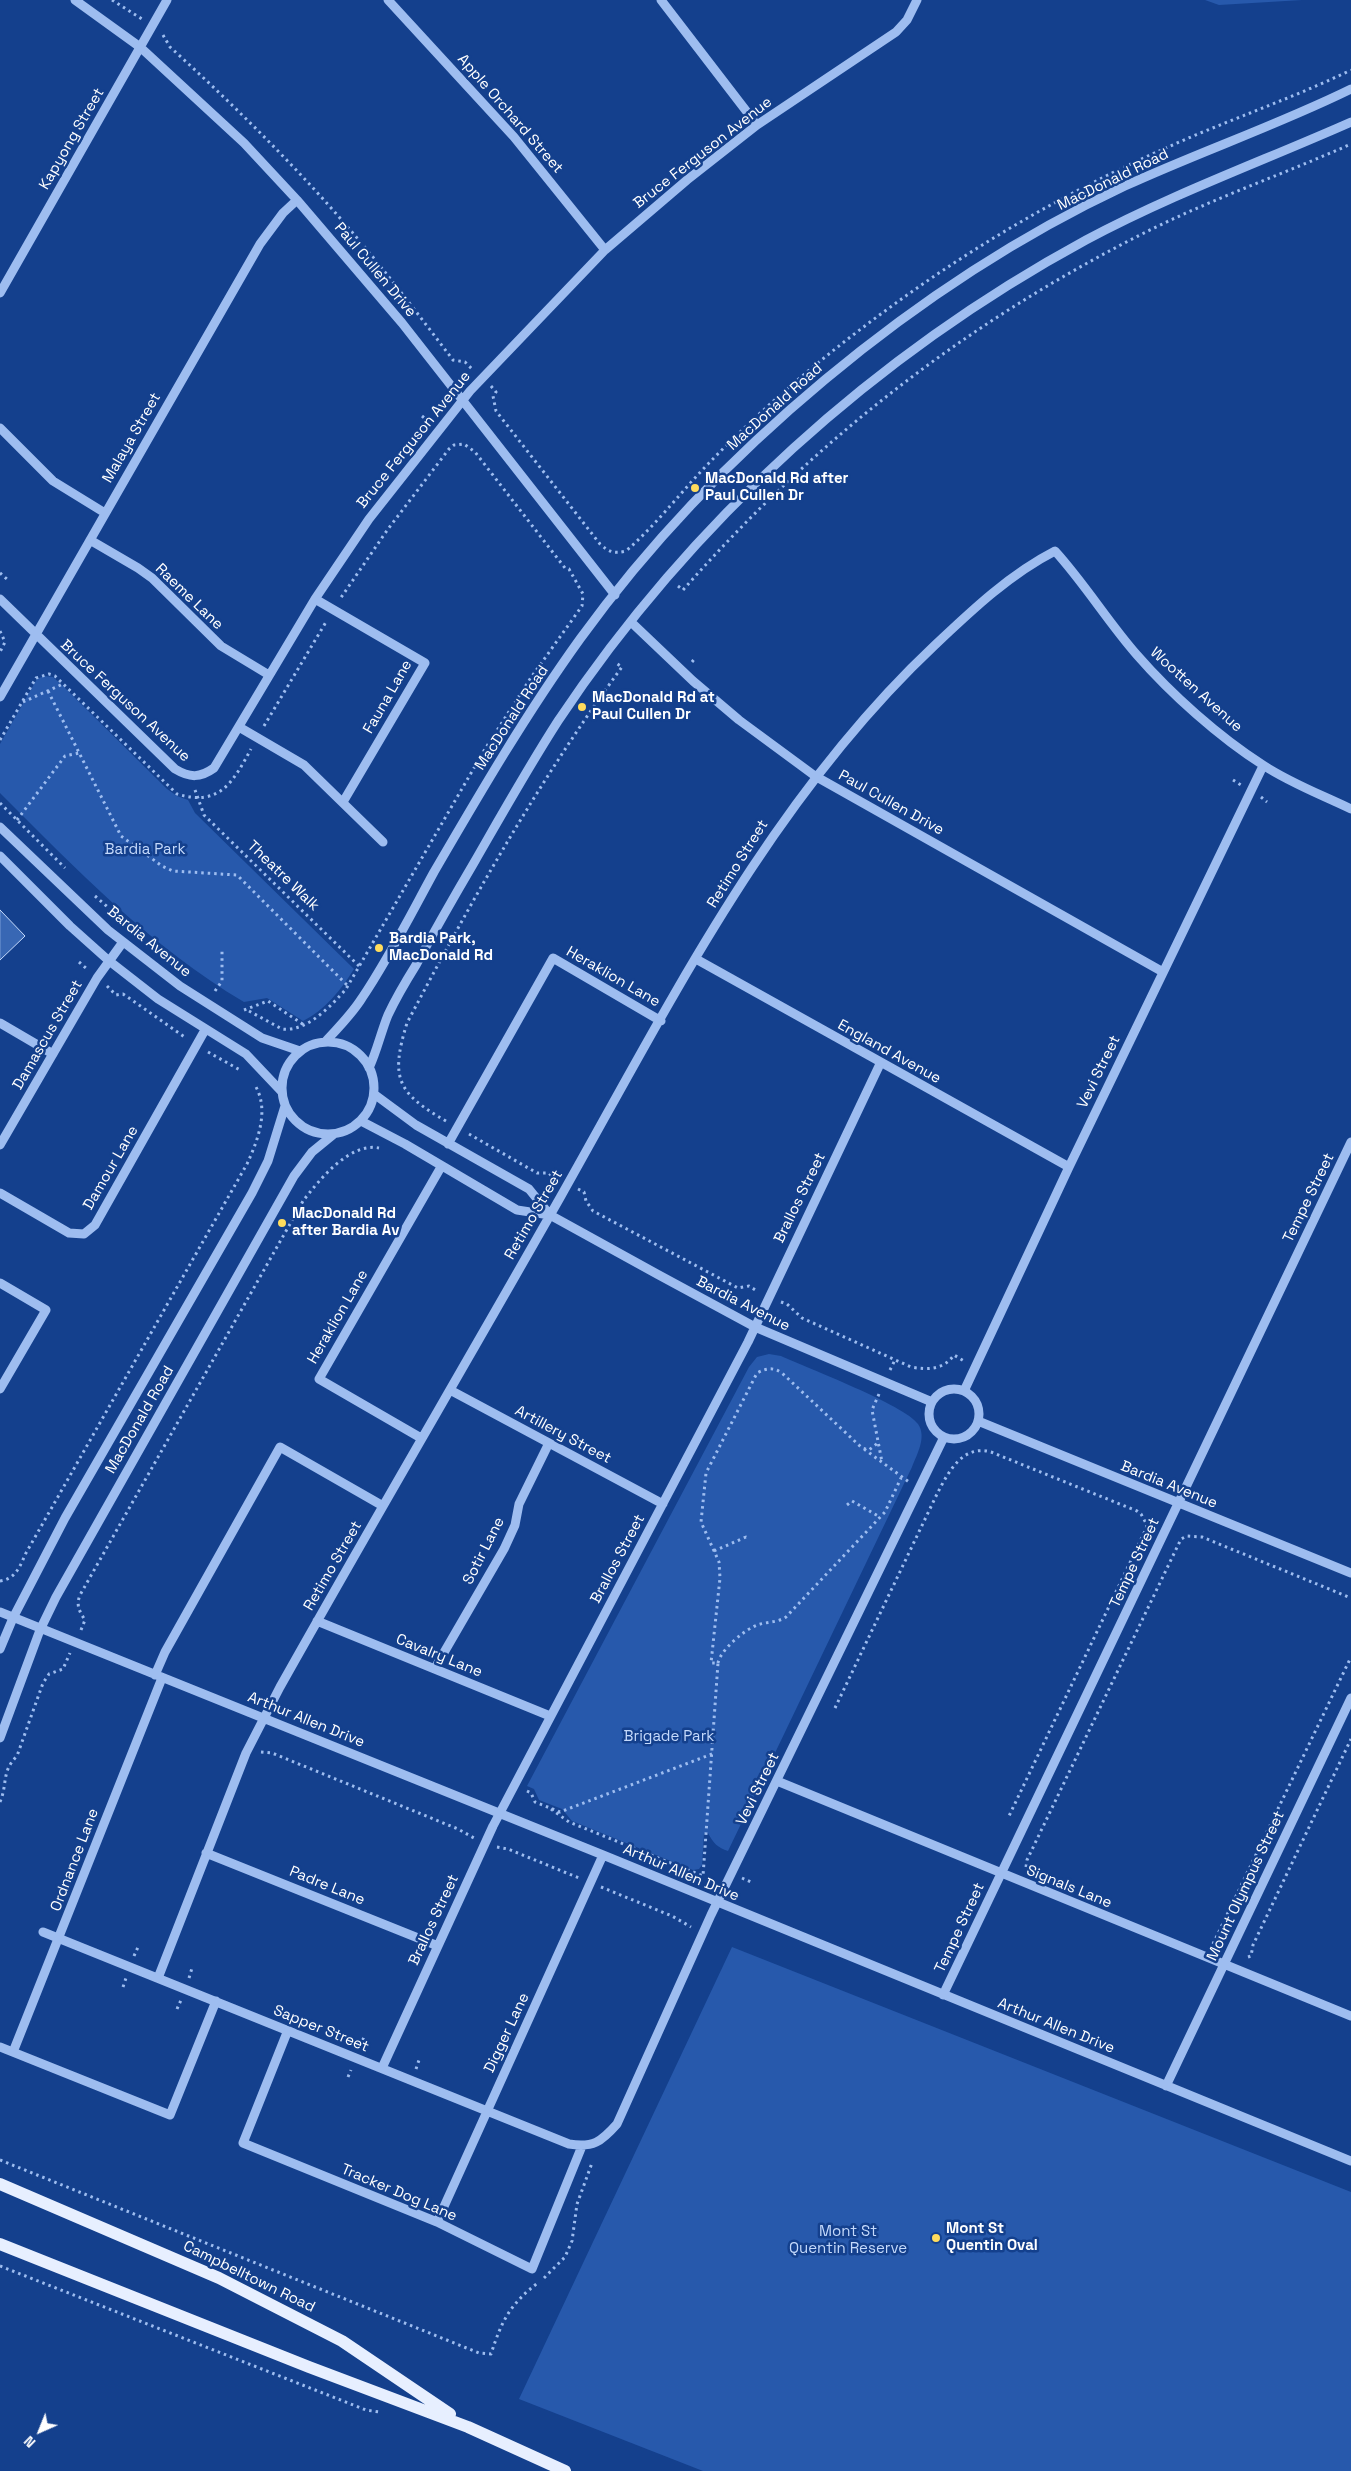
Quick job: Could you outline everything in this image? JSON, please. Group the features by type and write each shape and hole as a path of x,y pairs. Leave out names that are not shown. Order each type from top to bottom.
{"main road":[{"name":"Campbelltown Road","path":"0,2184 219,2278 342,2342 468,2427"},
{"name":"Campbelltown Road","path":"0,2244 468,2427 565,2471"}],"street":[{"name":"Paul Cullen Drive","path":"75,0 140,47 244,143 297,200 356,266 615,594"},
{"name":"Kapyong Street","path":"0,293 167,0"},
{"name":"Apple Orchard Street","path":"388,0 514,137 605,250"},
{"path":"661,0 757,125"},
{"name":"Bruce Ferguson Avenue","path":"0,599 175,769 185,775 204,775 214,768 315,599 369,519 462,401 536,320 605,250 687,180 757,125 896,32 907,20 917,0"},
{"name":"MacDonald Road","path":"326,1042 362,998 514,735 582,637 615,594 666,534 734,462 810,393 888,330 948,288 1034,235 1123,187 1351,89"},
{"path":"369,1068 389,1013 496,825 558,721 631,622 688,555 759,480 836,411 898,361 963,315 1045,264 1147,209 1351,122"},
{"name":"Malaya Street","path":"0,697 260,244 283,213 297,200"},
{"path":"0,428 53,481 105,513"},
{"name":"Raeme Lane","path":"90,540 152,578 221,646 269,676"},
{"name":"Wootten Avenue","path":"1055,551 1077,575 1106,617 1167,687 1205,721 1263,766 1351,809"},
{"name":"Retimo Street","path":"158,1978 246,1753 264,1717 421,1438 746,875 815,776 866,715 913,665 958,622 1028,565 1055,551"},
{"name":"Fauna Lane","path":"315,599 425,663 343,802"},
{"name":"Paul Cullen Drive","path":"631,622 693,681 739,720 815,776 1162,972"},
{"path":"239,728 304,765 383,842"},
{"name":"Vevi Street","path":"964,1391 1068,1167 1263,766"},
{"name":"Bardia Avenue","path":"0,827 6,830 123,942 180,986 262,1038 300,1051"},
{"path":"0,856 70,926 108,960 158,999 246,1054 281,1091"},
{"name":"Damascus Street","path":"0,1145 108,960 123,942"},
{"name":"Heraklion Lane","path":"448,1144 553,958 661,1021"},
{"name":"England Avenue","path":"696,959 880,1064 1068,1167"},
{"path":"0,1023 53,1054"},
{"name":"Damour Lane","path":"0,1193 69,1232 84,1234 95,1225 205,1030"},
{"path":"326,1042 339,1044 351,1048 362,1057 369,1068 374,1094 370,1109 361,1121 349,1130 334,1134 319,1134 305,1128 293,1119 285,1106 281,1091 283,1076 290,1062 300,1051 312,1044 326,1042"},
{"name":"Brallos Street","path":"382,2068 500,1813 755,1327 880,1064"},
{"name":"Bardia Avenue","path":"374,1094 416,1125 529,1189 550,1214 755,1327 932,1402"},
{"name":"MacDonald Road","path":"0,1649 13,1618 65,1518 252,1193 268,1161 285,1106"},
{"name":"Bardia Avenue","path":"361,1121 405,1144 517,1210 550,1214"},
{"name":"MacDonald Road","path":"0,1738 40,1630 67,1577 294,1176 312,1152 334,1134"},
{"name":"Tempe Street","path":"943,1995 1351,1142"},
{"name":"Heraklion Lane","path":"421,1438 319,1379 441,1166"},
{"path":"0,1283 46,1310 0,1390"},
{"path":"949,1389 964,1391 975,1400 978,1407 978,1422 968,1434 961,1438 944,1437 932,1426 929,1418 932,1402 936,1396 949,1389"},
{"name":"Artillery Street","path":"450,1390 663,1504"},
{"name":"Bardia Avenue","path":"978,1422 1351,1573"},
{"name":"Vevi Street","path":"586,2146 606,2136 617,2124 777,1781 944,1437"},
{"name":"Sotir Lane","path":"435,1668 504,1550 515,1525 519,1504 549,1443"},
{"name":"Ordnance Lane","path":"13,2052 158,1676 165,1652 280,1447 383,1506"},
{"name":"Arthur Allen Drive","path":"0,1612 40,1630 264,1717 604,1855 1351,2161"},
{"name":"Cavalry Lane","path":"317,1621 550,1716"},
{"name":"Mount Olympus Street","path":"1166,2086 1351,1698"},
{"name":"Signals Lane","path":"777,1781 1351,2016"},
{"name":"Padre Lane","path":"206,1853 438,1946"},
{"name":"Digger Lane","path":"437,2222 604,1855"},
{"name":"Sapper Street","path":"43,1932 569,2144 586,2146"},
{"path":"0,2046 170,2115 216,2001"},
{"name":"Tracker Dog Lane","path":"288,2030 243,2143 437,2222 532,2268 586,2146"}],"path":[{"path":"112,0 132,11"},
{"path":"166,38 170,47 263,134 326,201 398,288 453,360 465,362"},
{"path":"683,590 743,524 810,459 894,389 982,325 1058,278 1150,230 1219,198 1351,144"},
{"path":"496,392 493,396 496,411 600,544 608,552 618,553 633,545"},
{"path":"0,740 36,678 43,674 55,676 177,794 196,798 213,795 230,784 333,610 413,495 449,449 459,444 464,444 474,452 565,568 569,569 583,594 582,606 530,679 486,749 348,986 326,1010 304,1025 288,1029 282,1029 237,1004"},
{"path":"0,573 8,580"},
{"path":"0,630 5,642 0,652"},
{"path":"549,1173 537,1173 419,1104 406,1093 399,1074 401,1048 407,1023 532,802 557,760 622,667"},
{"path":"22,702 63,684"},
{"path":"48,691 121,836 162,866 173,871 236,875 348,986"},
{"path":"17,820 65,756 79,753"},
{"name":"Theatre Walk","path":"196,798 204,815 360,967"},
{"path":"0,803 72,874"},
{"path":"93,894 140,936"},
{"path":"215,992 222,981 222,951"},
{"path":"208,986 223,996"},
{"path":"116,995 123,994 197,1045 243,1071"},
{"path":"245,1009 268,1001 304,1025"},
{"path":"0,1581 10,1578 16,1573 247,1164 257,1138 262,1108 260,1095 253,1082"},
{"path":"85,1620 79,1611 77,1602 80,1595 303,1201 327,1172 344,1158 364,1148 377,1147 383,1149"},
{"path":"584,1192 586,1201 594,1211 601,1215 738,1288 749,1286"},
{"path":"787,1304 802,1318 911,1367 927,1370 943,1366 954,1355"},
{"path":"551,1809 569,1822 703,1876 718,1663 721,1655 754,1626 777,1622 786,1617 885,1512 901,1478 862,1448 776,1369 767,1368 757,1373 706,1473 701,1522 719,1562 720,1578 710,1664 718,1663"},
{"path":"872,1410 882,1462"},
{"path":"862,1448 870,1450 879,1442"},
{"path":"835,1708 936,1494 957,1462 972,1451 982,1449 1142,1514 1147,1525 1009,1816"},
{"path":"847,1505 852,1501 858,1502 880,1517"},
{"path":"1026,1868 1028,1867 1027,1860 1181,1540 1187,1536 1202,1537 1351,1598"},
{"path":"714,1551 746,1538 748,1539"},
{"path":"1213,1944 1351,1657"},
{"path":"0,1802 5,1789 4,1778 8,1765 18,1756 43,1683 49,1674 63,1669"},
{"path":"1248,1957 1251,1956 1253,1945 1351,1739"},
{"path":"263,1753 272,1753 458,1829 468,1836"},
{"path":"531,1793 535,1802 560,1812 712,1754"},
{"path":"0,2160 454,2344"},
{"path":"0,2266 366,2410"}],"green space":[{"path":"1205,0 1302,0 1219,5"},
{"name":"Bardia Park","path":"44,676 53,677 63,686 167,789 177,796 188,800 195,813 354,969 338,992 318,1011 303,1021 267,998 244,1002 210,980 146,932 86,878 0,793 0,744 37,679"},
{"name":"Brigade Park","path":"769,1354 781,1356 876,1397 909,1416 918,1424 922,1434 912,1467 728,1851 716,1845 708,1833 704,1833 702,1865 699,1869 693,1870 572,1821 562,1809 539,1800 534,1789 527,1786 749,1367 757,1357"},
{"name":"Mont St Quentin Reserve","path":"732,1947 1351,2192 1351,2471 703,2471 519,2399"}],"building":[{"path":"0,910 25,936 0,960"}],"place":[{"name":"MacDonald Rd after Paul Cullen Dr","path":"695,488"},
{"name":"MacDonald Rd at Paul Cullen Dr","path":"582,707"},
{"name":"Bardia Park, MacDonald Rd","path":"379,948"},
{"name":"MacDonald Rd after Bardia Av","path":"282,1223"},
{"name":"Mont St Quentin Oval","path":"936,2238"}]}
